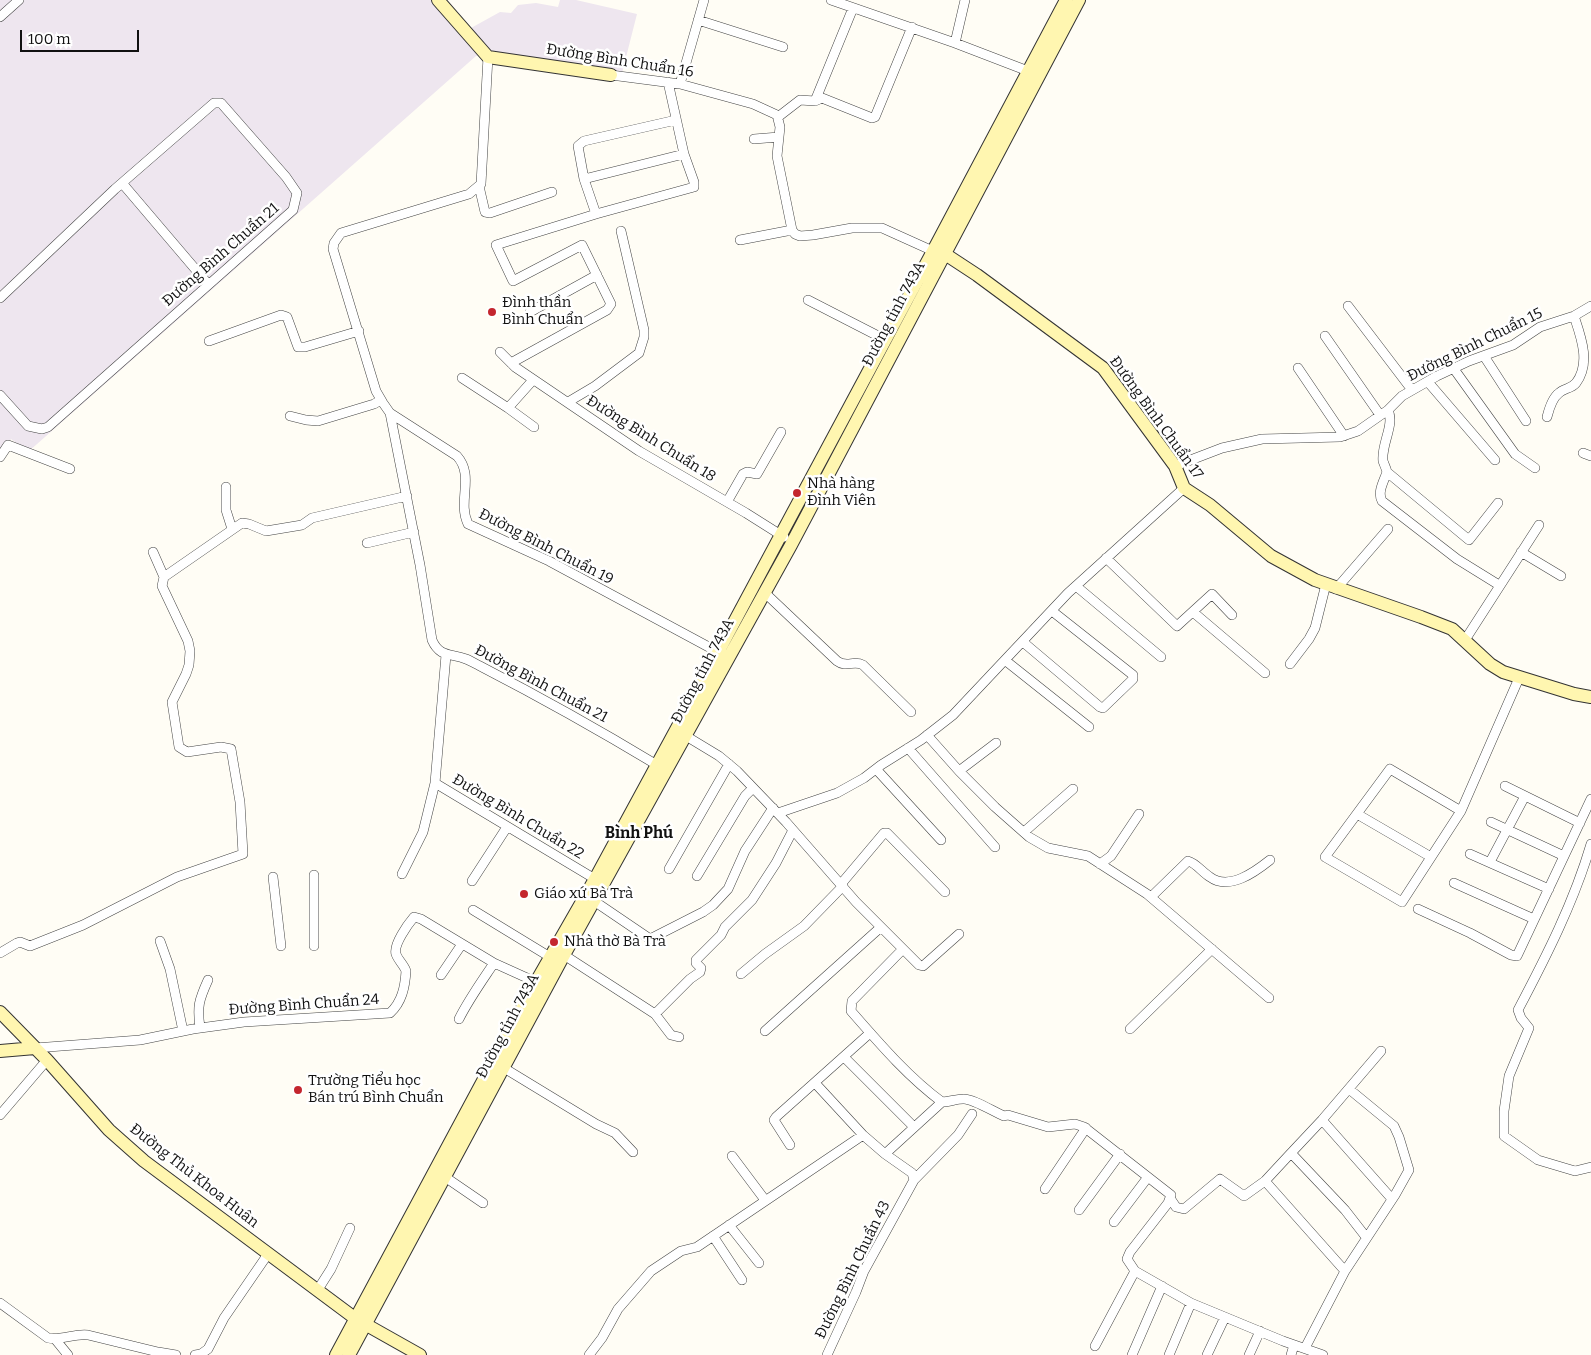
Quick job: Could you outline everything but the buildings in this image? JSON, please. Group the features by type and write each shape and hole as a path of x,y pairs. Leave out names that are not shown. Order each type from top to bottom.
{"main road":[{"path":"438,0 488,56"},
{"name":"Đường tỉnh 743A","path":"349,1355 360,1323 536,982 550,958 594,901 791,545 939,252 1017,90 1066,0"},
{"name":"Đường tỉnh 743A","path":"336,1355 360,1323 445,1177 564,956 568,937 595,879 886,340 1028,97 1079,0"},
{"name":"Đường Bình Chuẩn 16","path":"488,56 611,74"},
{"path":"1017,90 1028,97"},
{"name":"Đường Bình Chuẩn 17","path":"939,252 977,275 1103,368 1175,466 1184,488 1210,505 1271,556 1331,587 1452,629 1490,664 1503,672 1591,697"},
{"name":"Đường Thủ Khoa Huân","path":"0,1012 47,1060 109,1130 137,1155 360,1323 420,1355"},
{"path":"0,1051 35,1048"}],"street":[{"path":"0,17 19,0"},
{"path":"680,84 704,0"},
{"path":"955,43 965,0"},
{"path":"837,1 1028,71"},
{"path":"816,101 853,8"},
{"path":"698,20 783,47"},
{"path":"912,27 875,117 872,118 822,98 816,101 800,100 778,117 780,127 777,156 792,230 795,234 800,236 852,228 882,228 939,252"},
{"path":"446,655 436,649 432,640 414,532 390,413 376,391 333,249 334,243 341,233 455,199 469,194 481,184 488,56"},
{"name":"Đường Bình Chuẩn 16","path":"611,74 680,84 753,104 778,117"},
{"path":"511,362 607,310 611,304 582,244 513,281 496,245 596,214 694,187 684,154 668,82"},
{"name":"Đường Bình Chuẩn 21","path":"0,298 122,183 214,103 221,103 286,177 296,193 293,210 48,427 42,429 28,426 0,395"},
{"path":"596,214 584,179 578,146 584,141 676,120"},
{"path":"754,139 779,136"},
{"path":"584,179 684,154"},
{"path":"122,183 208,284"},
{"path":"479,186 486,212 490,213 552,192"},
{"path":"740,240 792,230"},
{"path":"568,402 595,386 639,353 642,344 644,330 621,231"},
{"path":"530,312 597,275"},
{"path":"808,300 886,340"},
{"path":"1348,306 1412,390"},
{"name":"Đường Bình Chuẩn 15","path":"1175,466 1222,448 1262,439 1344,436 1358,431 1412,390 1454,369 1513,345 1540,327 1574,316 1591,306"},
{"path":"209,341 282,315 287,317 298,347 305,347 359,331"},
{"path":"1547,417 1552,402 1559,392 1570,388 1576,383 1582,371 1583,345 1574,316"},
{"path":"1325,336 1380,415"},
{"name":"Đường Bình Chuẩn 18","path":"500,352 533,380 639,451 781,534 791,545"},
{"path":"1484,356 1526,421"},
{"path":"1298,368 1344,436"},
{"path":"1454,369 1515,454 1534,468"},
{"path":"462,378 534,427"},
{"path":"508,408 533,380"},
{"path":"1428,382 1495,460"},
{"path":"290,416 318,421 374,404 381,400"},
{"path":"1388,410 1391,417 1383,460 1387,472 1469,540 1498,504"},
{"name":"Đường Bình Chuẩn 19","path":"390,413 457,456 463,462 466,470 464,512 468,524 473,528 501,538 549,562 718,652"},
{"path":"727,502 744,474 747,472 757,474 781,432"},
{"path":"0,457 8,445 70,469"},
{"path":"1387,472 1380,490 1382,501 1457,559 1499,585"},
{"path":"226,487 226,510 232,529"},
{"path":"594,901 650,939 713,905 728,889 746,851 776,810 837,793 864,778 953,715 1076,586 1184,488"},
{"path":"164,577 242,523 266,531 302,525 312,518 406,496"},
{"path":"1464,640 1539,525"},
{"path":"1290,664 1309,640 1331,587 1388,528"},
{"path":"368,543 414,532"},
{"path":"0,953 20,942 30,946 74,928 177,877 243,854 240,802 231,750 221,747 187,752 179,747 172,702 186,674 190,651 188,641 162,586 164,577 153,552"},
{"path":"1521,552 1561,576"},
{"path":"1106,558 1177,626 1212,594 1232,615"},
{"path":"1076,586 1161,657"},
{"path":"764,592 837,661 846,665 863,664 911,712"},
{"path":"1023,642 1100,707 1103,708 1130,682 1133,675 1052,611"},
{"path":"1193,612 1265,673"},
{"name":"Đường Bình Chuẩn 21","path":"446,655 466,659 500,676 657,765"},
{"name":"Đường Bình Chuẩn 22","path":"446,655 435,783 595,879"},
{"path":"1006,660 1089,727"},
{"path":"1461,811 1390,769 1325,857 1402,902 1461,811 1519,678"},
{"path":"927,735 959,771 995,807 1024,832 1048,848 1088,856 1151,897 1269,998"},
{"path":"686,736 729,764 776,810 842,885 918,965 923,966 959,934"},
{"path":"959,771 996,743"},
{"path":"908,748 996,847"},
{"path":"669,869 729,764"},
{"path":"876,768 942,840"},
{"path":"402,874 424,832 435,783"},
{"path":"1504,786 1580,823"},
{"path":"697,876 745,796 753,788"},
{"path":"1024,832 1073,789"},
{"path":"1490,862 1525,796"},
{"path":"1418,909 1470,933 1511,955 1518,956 1591,798"},
{"path":"1100,864 1111,856 1138,814"},
{"path":"1357,814 1431,857"},
{"path":"1491,822 1564,856"},
{"path":"472,882 507,827"},
{"path":"655,1014 701,970 696,960 721,935 725,926 752,900 776,863 794,830"},
{"path":"741,974 804,926 842,885 884,833 891,835 945,892"},
{"path":"1591,844 1582,876 1545,957 1518,1010 1521,1018 1529,1028 1509,1076 1504,1111 1504,1136 1538,1160 1575,1171 1591,1167"},
{"path":"1470,854 1549,888"},
{"path":"1151,897 1188,861 1192,862 1212,879 1226,882 1235,881 1257,870 1270,860"},
{"path":"314,876 314,946"},
{"path":"273,877 281,946"},
{"path":"1454,883 1534,920"},
{"path":"473,910 550,958"},
{"name":"Đường Bình Chuẩn 24","path":"35,1048 140,1040 200,1028 244,1022 390,1013 397,1006 402,994 406,971 396,954 395,948 414,917 421,919 494,963 536,982"},
{"path":"765,1031 881,927"},
{"path":"160,941 170,969 183,1031"},
{"path":"441,975 462,944"},
{"path":"1130,1029 1212,949"},
{"path":"903,950 852,1001 852,1011 912,1077 942,1102"},
{"path":"564,956 655,1014 671,1035 679,1037"},
{"path":"459,1019 494,963"},
{"path":"200,1028 197,1009 208,980"},
{"path":"790,1145 774,1120 776,1117 870,1033"},
{"path":"884,1154 942,1102 964,1098 974,1100 1004,1116 1008,1115 1048,1127 1076,1124 1086,1128 1168,1192 1176,1207 1184,1209 1220,1179 1244,1196 1265,1180 1322,1120 1381,1051"},
{"path":"844,1057 914,1127"},
{"path":"0,1115 47,1060"},
{"path":"504,1068 596,1124 615,1133 633,1152"},
{"path":"815,1083 863,1135 884,1154 912,1173 914,1180"},
{"path":"1305,1348 1345,1271 1392,1199 1408,1170 1394,1126 1349,1089"},
{"name":"Đường Bình Chuẩn 43","path":"827,1355 864,1271 914,1180 958,1135 972,1114"},
{"path":"1322,1120 1392,1199"},
{"path":"1045,1189 1086,1128"},
{"path":"589,1355 602,1338 618,1309 651,1271 681,1251 697,1247 863,1135"},
{"path":"1291,1153 1345,1210 1366,1237"},
{"path":"1079,1210 1120,1154"},
{"path":"732,1156 765,1200"},
{"path":"445,1177 483,1203"},
{"path":"1114,1222 1148,1177"},
{"path":"1265,1180 1345,1271"},
{"path":"1170,1198 1130,1252 1127,1259 1135,1271 1191,1302 1294,1345 1323,1355"},
{"path":"729,1225 759,1263"},
{"path":"317,1291 331,1269 350,1228"},
{"path":"713,1236 742,1280"},
{"path":"195,1355 201,1354 208,1349 224,1318 268,1254"},
{"path":"1095,1346 1135,1271"},
{"path":"1132,1355 1162,1286"},
{"path":"1169,1355 1191,1302"},
{"path":"0,1303 44,1336 55,1339 88,1334 176,1355"},
{"path":"1207,1355 1225,1317"},
{"path":"1249,1355 1260,1331"},
{"path":"55,1339 68,1355"},
{"path":"1291,1355 1294,1345"}],"shaded area":[{"path":"0,0 447,0 471,28 500,12 511,13 518,5 536,3 558,7 560,0 576,0 637,14 622,73 476,56 28,452 11,439 3,451 0,449"}],"place":[{"name":"Đình thần Bình Chuẩn","path":"492,312"},
{"name":"Nhà hàng Đình Viên","path":"797,493"},
{"name":"Giáo xứ Bà Trà","path":"524,894"},
{"name":"Nhà thờ Bà Trà","path":"554,942"},
{"name":"Trường Tiểu học Bán trú Bình Chuẩn","path":"298,1090"}],"district":[{"name":"Bình Phú","path":"639,834"}]}
